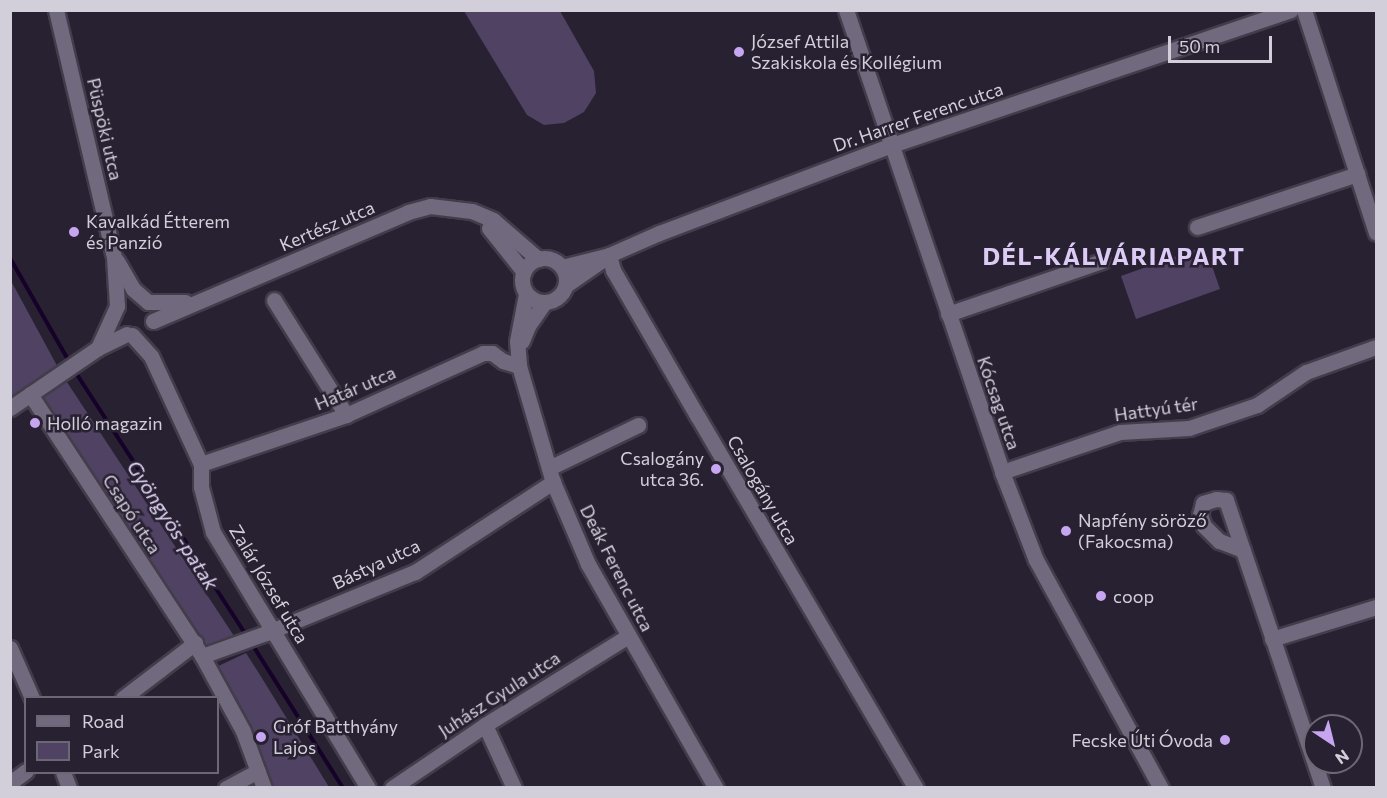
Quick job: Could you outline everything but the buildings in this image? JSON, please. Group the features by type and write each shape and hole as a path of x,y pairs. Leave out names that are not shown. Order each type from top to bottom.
{"street":[{"name":"Püspöki utca","path":"56,10 114,257"},
{"name":"Kócsag utca","path":"846,10 1002,472 1036,560 1161,788"},
{"name":"Dr. Harrer Ferenc utca","path":"562,267 609,255 659,233 892,145 1291,10"},
{"path":"1304,10 1377,233"},
{"path":"1197,227 1357,174"},
{"name":"Kertész utca","path":"200,300 430,206 472,211 493,220 538,259"},
{"path":"472,211 493,231 524,272"},
{"path":"518,359 528,326 544,303 558,298 566,285 609,255"},
{"name":"Csalogány utca","path":"609,255 613,270 916,788"},
{"path":"114,257 124,277 153,311 150,325 151,356"},
{"path":"114,257 118,327 151,356"},
{"path":"518,359 518,329 526,294 522,280 524,272 538,259 551,259 562,267 566,285"},
{"path":"948,314 1102,261"},
{"path":"526,294 544,303"},
{"path":"98,348 116,311 130,297 168,304 200,300"},
{"path":"10,408 98,348 200,300"},
{"path":"274,300 346,415"},
{"name":"Hattyú tér","path":"1002,472 1120,432 1189,428 1257,405 1306,372 1377,347"},
{"name":"Határ utca","path":"201,464 346,415 483,353 492,353 503,361 518,359"},
{"name":"Zalár József utca","path":"151,356 201,464 201,488 213,532 270,632 368,788"},
{"name":"Deák Ferenc utca","path":"518,359 551,475 588,564 716,788"},
{"name":"Csapó utca","path":"30,394 198,650 243,731 264,788"},
{"name":"Bástya utca","path":"126,696 198,650 232,646 415,572 551,475 638,425"},
{"path":"1243,550 1323,788"},
{"path":"1272,639 1377,607"},
{"name":"Juhász Gyula utca","path":"392,788 485,725 628,636"},
{"path":"10,648 31,696"},
{"path":"485,725 514,788"},
{"path":"226,788 258,771"},
{"path":"10,783 24,772"}],"green space":[{"path":"464,11 560,11 594,71 596,93 584,112 564,123 544,125 527,115"},
{"path":"1205,246 1220,289 1136,319 1121,276"},
{"path":"10,279 61,373 238,642 198,650 30,395 11,408"},
{"path":"246,653 329,787 264,787 210,670"}],"waterway":[{"name":"Gyöngyös-patak","path":"10,258 70,363"},
{"name":"Gyöngyös-patak","path":"74,370 246,635"},
{"name":"Gyöngyös-patak","path":"252,644 343,788"}],"place":[{"name":"József Attila Szakiskola és Kollégium","path":"739,52"},
{"name":"Kavalkád Étterem és Panzió","path":"74,232"},
{"name":"Holló magazin","path":"35,423"},
{"name":"Csalogány utca 36.","path":"716,469"},
{"name":"Napfény söröző (Fakocsma)","path":"1066,531"},
{"name":"coop","path":"1101,596"},
{"name":"Gróf Batthyány Lajos","path":"261,737"},
{"name":"Fecske Úti Óvoda","path":"1225,740"}],"district":[{"name":"DÉL-KÁLVÁRIAPART","path":"1114,256"}]}
